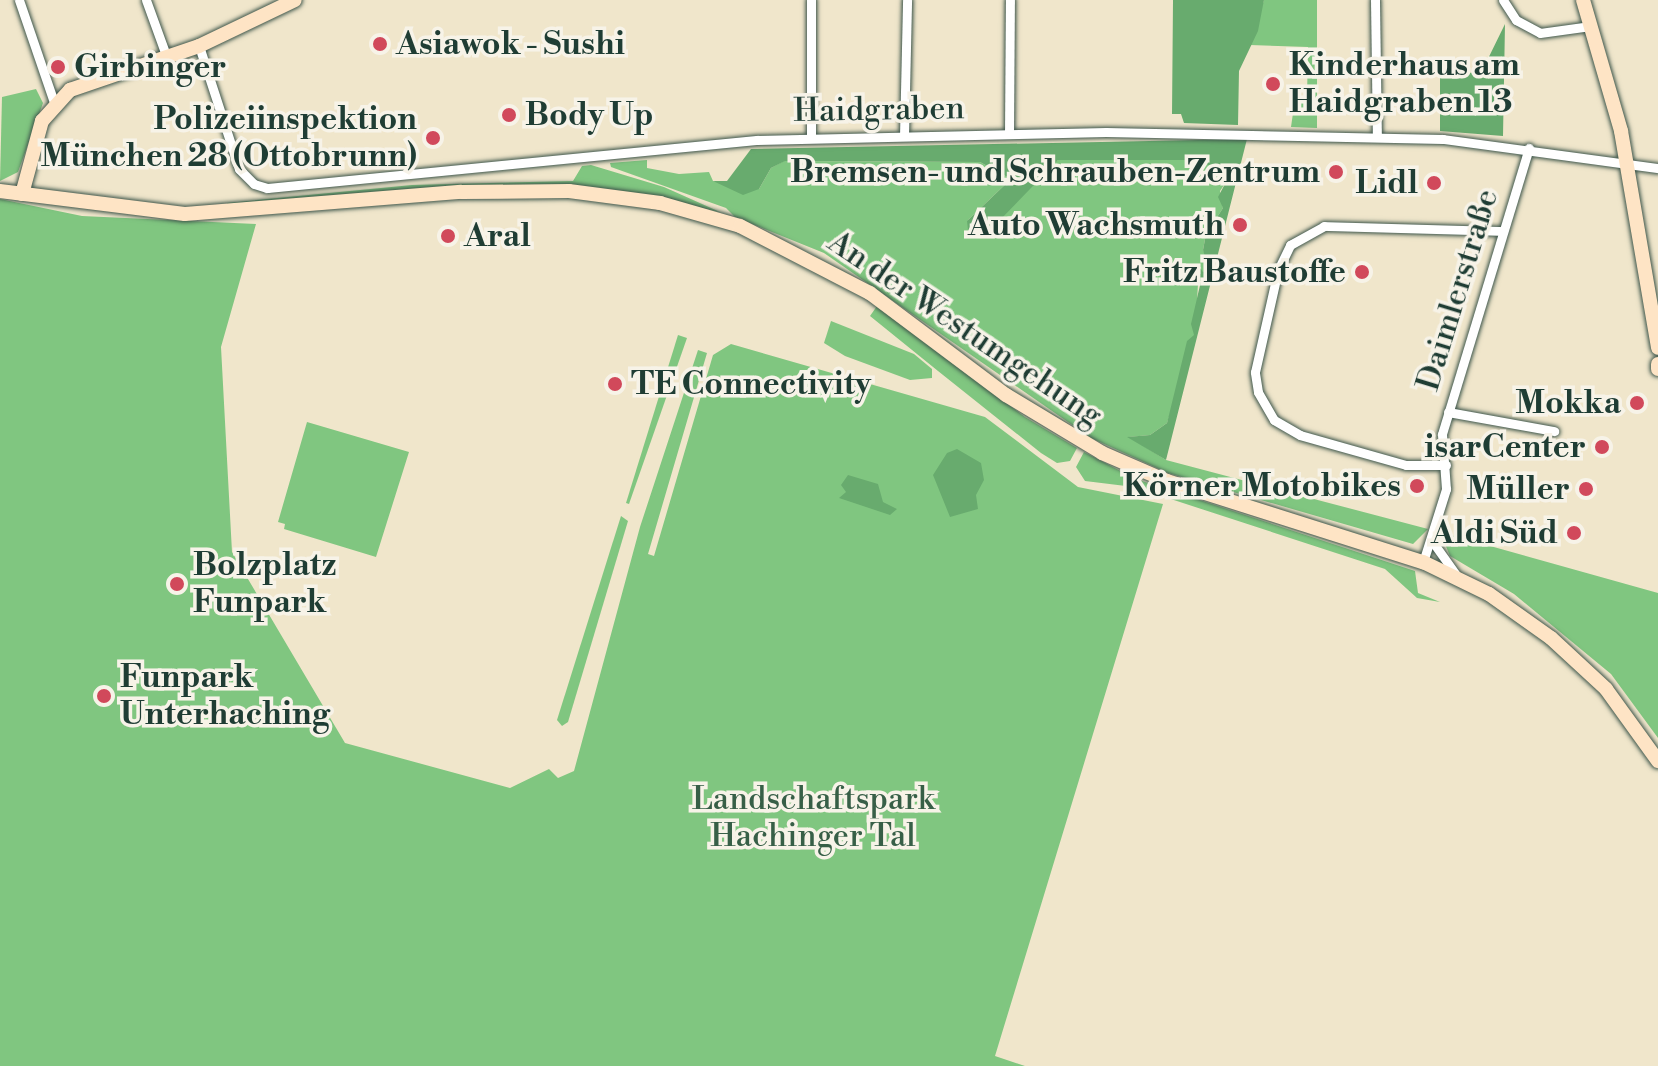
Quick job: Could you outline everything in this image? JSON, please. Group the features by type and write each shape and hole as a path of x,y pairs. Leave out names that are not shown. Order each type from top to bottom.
{"main road":[{"path":"22,194 34,141 54,102 83,84 199,46 295,0"},
{"path":"1583,0 1628,164 1658,348"},
{"name":"An der Westumgehung","path":"0,191 185,214 501,190 604,193 672,206 740,226 818,261 870,293 1030,411 1102,453 1167,481 1423,562 1498,600 1572,656 1606,689 1658,761"}],"street":[{"path":"19,0 54,102"},
{"path":"146,0 167,58"},
{"path":"811,0 811,137"},
{"path":"904,136 907,0"},
{"path":"1009,134 1010,0"},
{"path":"1375,0 1377,136"},
{"path":"1503,0 1516,20 1540,33 1591,26"},
{"name":"Haidgraben","path":"199,46 239,169 254,184 267,188 811,137 1009,134 1377,136 1529,148 1658,168"},
{"name":"Daimlerstraße","path":"1423,562 1446,489 1442,434 1529,148"},
{"path":"1446,465 1406,465 1300,435 1274,420 1258,392 1255,372 1278,270 1290,245 1324,226 1503,231"},
{"path":"1448,412 1554,431"},
{"path":"1432,541 1459,578"}],"green space":[{"path":"1173,0 1264,0 1258,31 1239,71 1238,125 1184,123 1181,114 1172,114"},
{"path":"1264,0 1317,0 1317,128 1291,127 1295,99 1307,97 1308,47 1250,45"},
{"path":"1505,24 1503,136 1440,131 1440,72 1481,73"},
{"path":"36,89 43,103 18,172 0,181 2,97"},
{"path":"1247,139 1166,460 1127,437 1150,435 1167,423 1187,341 1194,335 1191,324 1201,281 1189,280 1199,266 1203,272 1208,267 1203,250 1206,234 1223,208 1218,197 1226,182 1215,167 1191,160 1058,160 1000,220 978,230 968,230 967,221 1011,179 980,162 785,161 771,168 759,189 743,195 713,181 727,181 751,149"},
{"path":"647,160 647,168 679,174 709,172 713,181 759,189 771,168 784,161 980,162 1011,179 967,221 1058,160 1191,160 1215,167 1226,182 1220,191 1223,208 1206,234 1203,250 1209,261 1203,273 1199,267 1195,335 1167,423 1150,435 1129,437 1166,460 1428,529 1413,544 1168,473 1091,438 824,253 735,217 726,208 611,167 610,163"},
{"path":"591,165 664,187 720,212 604,189 227,208 227,203 412,185 573,181 582,166"},
{"name":"Landschaftspark Hachinger Tal","path":"0,199 82,216 256,224 221,347 232,552 345,743 510,788 549,769 558,778 574,771 640,527 698,350 707,353 648,554 654,556 713,355 731,344 985,417 1078,487 1163,504 995,1056 1025,1066 0,1066"},
{"path":"877,306 1025,417 1077,448 1070,461 1057,463 1041,453 938,371 870,316"},
{"path":"831,321 914,354 932,369 932,378 910,380 845,356 824,343"},
{"path":"678,335 687,338 629,504 626,503"},
{"path":"307,422 409,452 376,557 284,529 285,524 278,522"},
{"path":"957,449 981,463 984,480 976,495 978,509 950,517 933,475 947,453"},
{"path":"1084,452 1136,479 1415,571 1418,593 1440,602 1417,598 1385,569 1134,487 1085,481 1076,467"},
{"path":"848,475 878,484 883,502 897,509 890,515 839,498 846,492 841,485"},
{"path":"621,516 628,521 568,722 562,726 557,720"},
{"path":"1440,532 1658,593 1658,738 1611,674 1514,594 1450,556"}],"place":[{"name":"Asiawok - Sushi","path":"380,44"},
{"name":"Girbinger","path":"58,67"},
{"name":"Kinderhaus am Haidgraben 13","path":"1273,84"},
{"name":"Body Up","path":"509,115"},
{"name":"Polizeiinspektion München 28 (Ottobrunn)","path":"433,138"},
{"name":"Bremsen- und Schrauben-Zentrum","path":"1336,172"},
{"name":"Lidl","path":"1434,183"},
{"name":"Auto Wachsmuth","path":"1240,225"},
{"name":"Aral","path":"448,236"},
{"name":"Fritz Baustoffe","path":"1362,272"},
{"name":"TE Connectivity","path":"615,384"},
{"name":"Mokka","path":"1637,403"},
{"name":"isarCenter","path":"1602,447"},
{"name":"Körner Motobikes","path":"1417,486"},
{"name":"Müller","path":"1586,489"},
{"name":"Aldi Süd","path":"1574,533"},
{"name":"Bolzplatz Funpark","path":"177,584"},
{"name":"Funpark Unterhaching","path":"104,696"}]}
